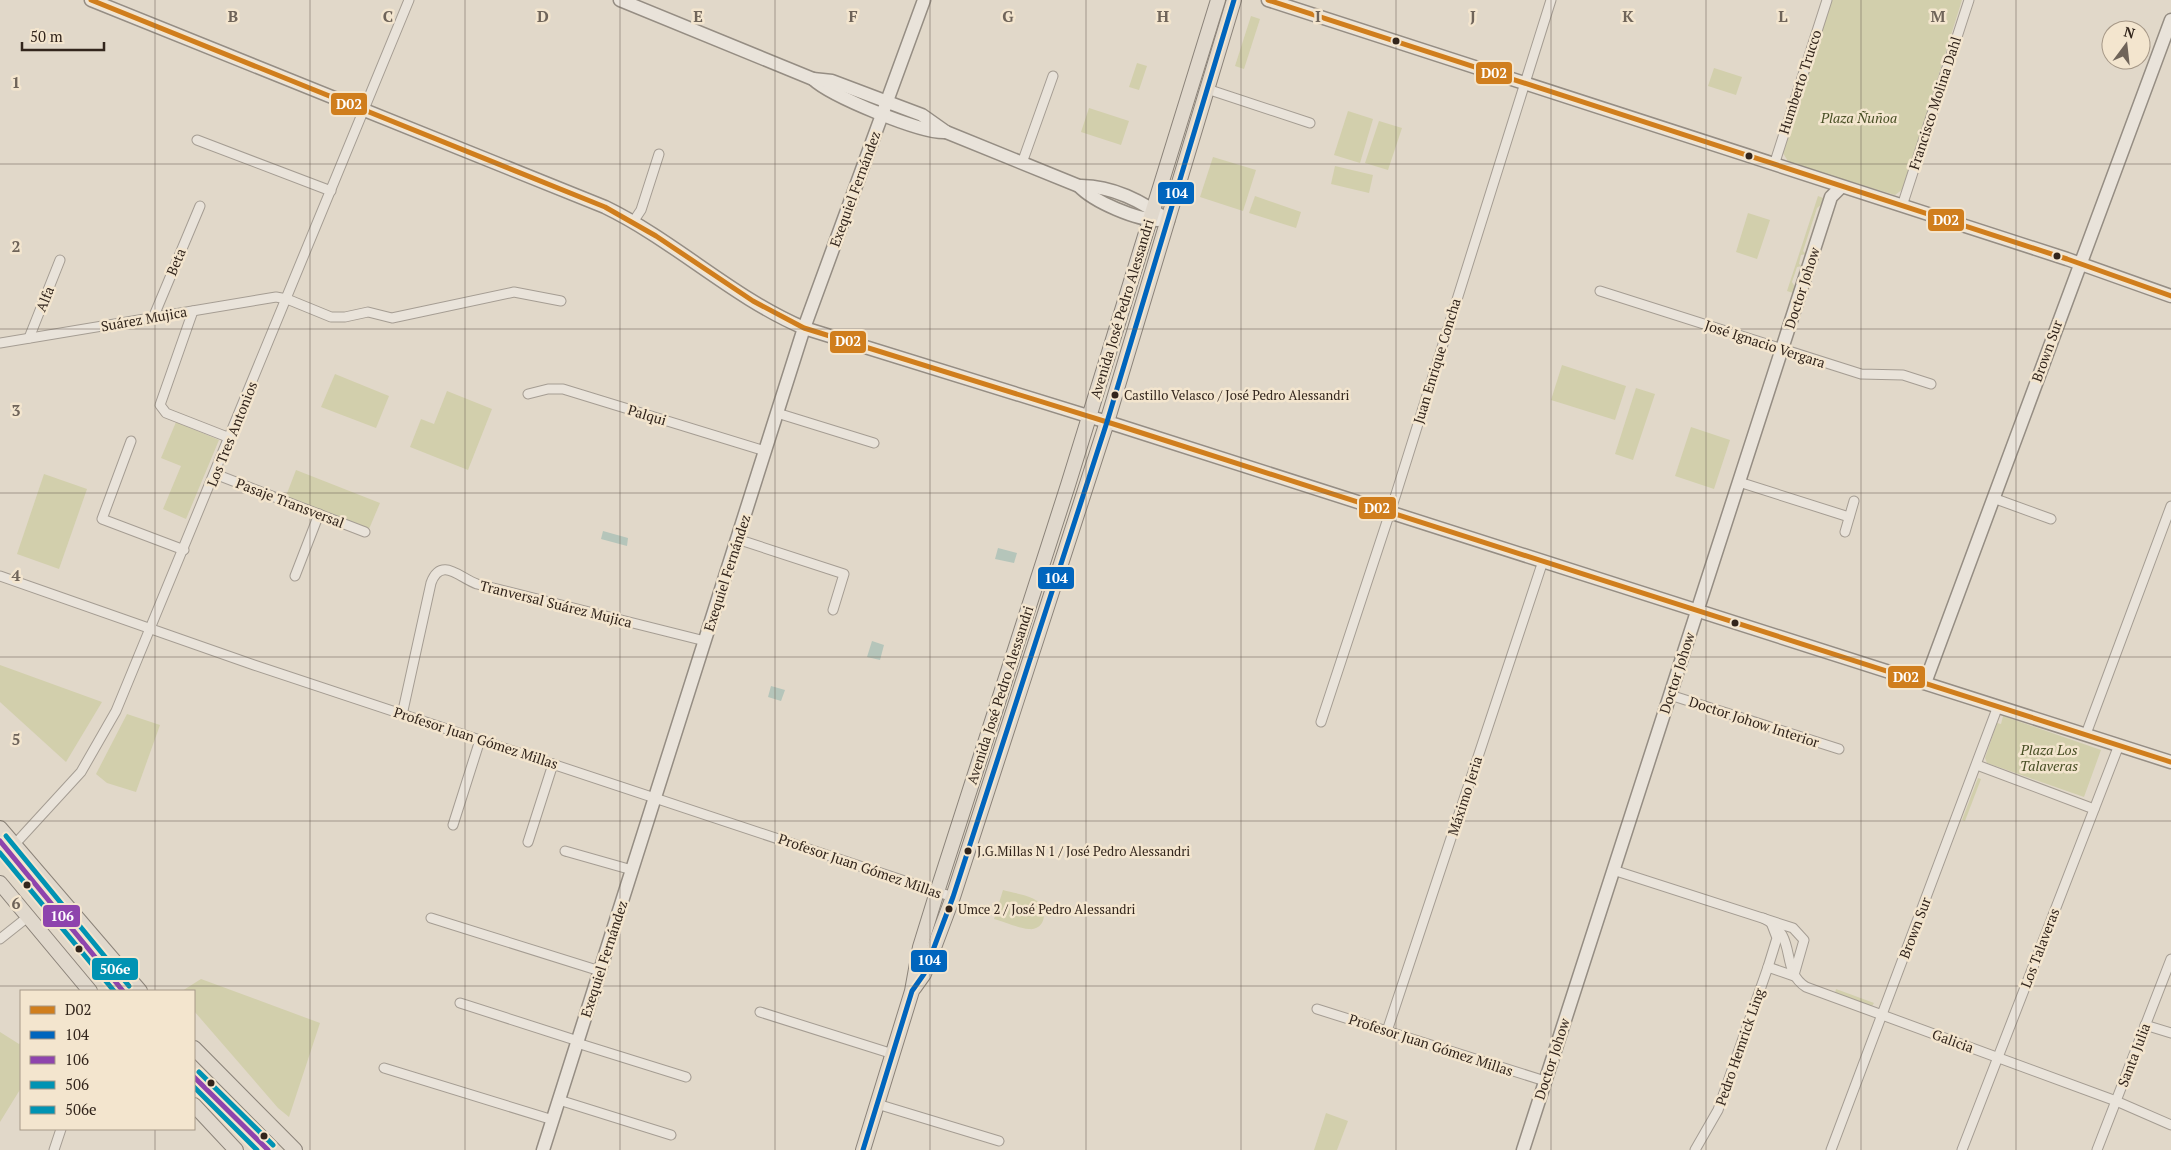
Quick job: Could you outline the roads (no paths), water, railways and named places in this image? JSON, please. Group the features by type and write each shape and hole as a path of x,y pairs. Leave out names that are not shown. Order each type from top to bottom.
{"main road":[{"name":"Avenida José Pedro Alessandri","path":"863,1150 912,991 920,947 936,892 1089,416 1218,0"},
{"name":"Avenida José Pedro Alessandri","path":"912,991 924,974 953,897 1107,422 1234,0"},
{"path":"0,828 139,990"},
{"path":"0,883 89,990"},
{"path":"195,1049 295,1150"},
{"path":"195,1106 236,1150"}],"street":[{"path":"91,0 595,203 633,222 773,313 804,328 1089,416 2171,762"},
{"name":"Los Tres Antonios","path":"15,844 71,784 91,757 116,711 184,550 409,0"},
{"path":"620,0 813,79 832,80 884,107 928,118 946,132 1080,186 1096,199 1151,214 1168,221"},
{"name":"Exequiel Fernández","path":"543,1150 804,328 924,0"},
{"path":"1268,0 1774,164 2171,296"},
{"name":"Juan Enrique Concha","path":"1321,722 1390,512 1551,0"},
{"name":"Humberto Trucco","path":"1774,164 1827,0"},
{"name":"Francisco Molina Dahl","path":"1902,206 1969,0"},
{"name":"Brown Sur","path":"1925,683 2171,20"},
{"path":"1022,163 1053,76"},
{"path":"1207,89 1310,123"},
{"path":"197,140 331,191"},
{"path":"633,222 641,210 658,154"},
{"path":"1827,182 1831,197"},
{"name":"Doctor Johow","path":"1523,1150 1831,197 1841,187"},
{"name":"Beta","path":"152,318 200,206"},
{"name":"Alfa","path":"29,338 60,260"},
{"name":"José Ignacio Vergara","path":"1600,291 1866,376 1903,375 1931,384"},
{"path":"287,298 330,317 345,317 368,312 392,318 514,292 561,302"},
{"name":"Suárez Mujica","path":"0,343 267,297 287,298"},
{"path":"193,311 160,405 166,413 230,438"},
{"name":"Palqui","path":"528,394 548,389 563,389 765,451"},
{"path":"777,413 874,443"},
{"path":"131,441 102,519 184,550"},
{"name":"Pasaje Transversal","path":"215,474 366,532"},
{"path":"1739,482 1849,517"},
{"path":"1994,498 2051,519"},
{"path":"1845,532 1854,502"},
{"path":"2086,734 2171,506"},
{"path":"295,576 319,514"},
{"path":"737,539 844,574 833,610"},
{"name":"Máximo Jeria","path":"1387,1031 1543,561"},
{"name":"Tranversal Suárez Mujica","path":"402,715 431,582 434,573 439,570 450,570 477,584 705,642"},
{"name":"Profesor Juan Gómez Millas","path":"0,576 402,715 953,897"},
{"name":"Doctor Johow Interior","path":"1670,695 1839,749"},
{"name":"Brown Sur","path":"1831,1150 1998,706"},
{"path":"453,825 480,740"},
{"name":"Los Talaveras","path":"1962,1150 2118,745"},
{"path":"528,842 553,764"},
{"path":"1977,765 2094,808"},
{"path":"565,851 632,870"},
{"path":"1613,870 1792,928 1802,935 1803,945 1794,976"},
{"path":"0,939 29,916"},
{"path":"430,918 600,971"},
{"path":"1763,918 1773,924 1783,934 1794,976"},
{"name":"Pedro Hemrick Ling","path":"1695,1150 1718,1110 1777,941 1774,928 1763,918"},
{"name":"Santa Julia","path":"2097,1150 2171,959"},
{"name":"Galicia","path":"1768,967 1794,976 1800,983 1813,990 2116,1101 2171,1125"},
{"path":"460,1003 686,1077"},
{"name":"Profesor Juan Gómez Millas","path":"1317,1009 1545,1081"},
{"path":"760,1012 893,1054"},
{"path":"2145,1025 2171,1033"},
{"path":"384,1068 553,1120"},
{"path":"559,1100 671,1135"},
{"path":"878,1104 998,1141"},
{"path":"54,1150 62,1130"}],"place":[{"name":"Castillo Velasco / José Pedro Alessandri","path":"1115,395"},
{"name":"J.G.Millas N 1 / José Pedro Alessandri","path":"968,851"},
{"name":"Umce 2 / José Pedro Alessandri","path":"949,909"}],"park label":[{"name":"Plaza Ñuñoa","path":"1859,118"},
{"name":"Plaza Los Talaveras","path":"2049,758"}]}
